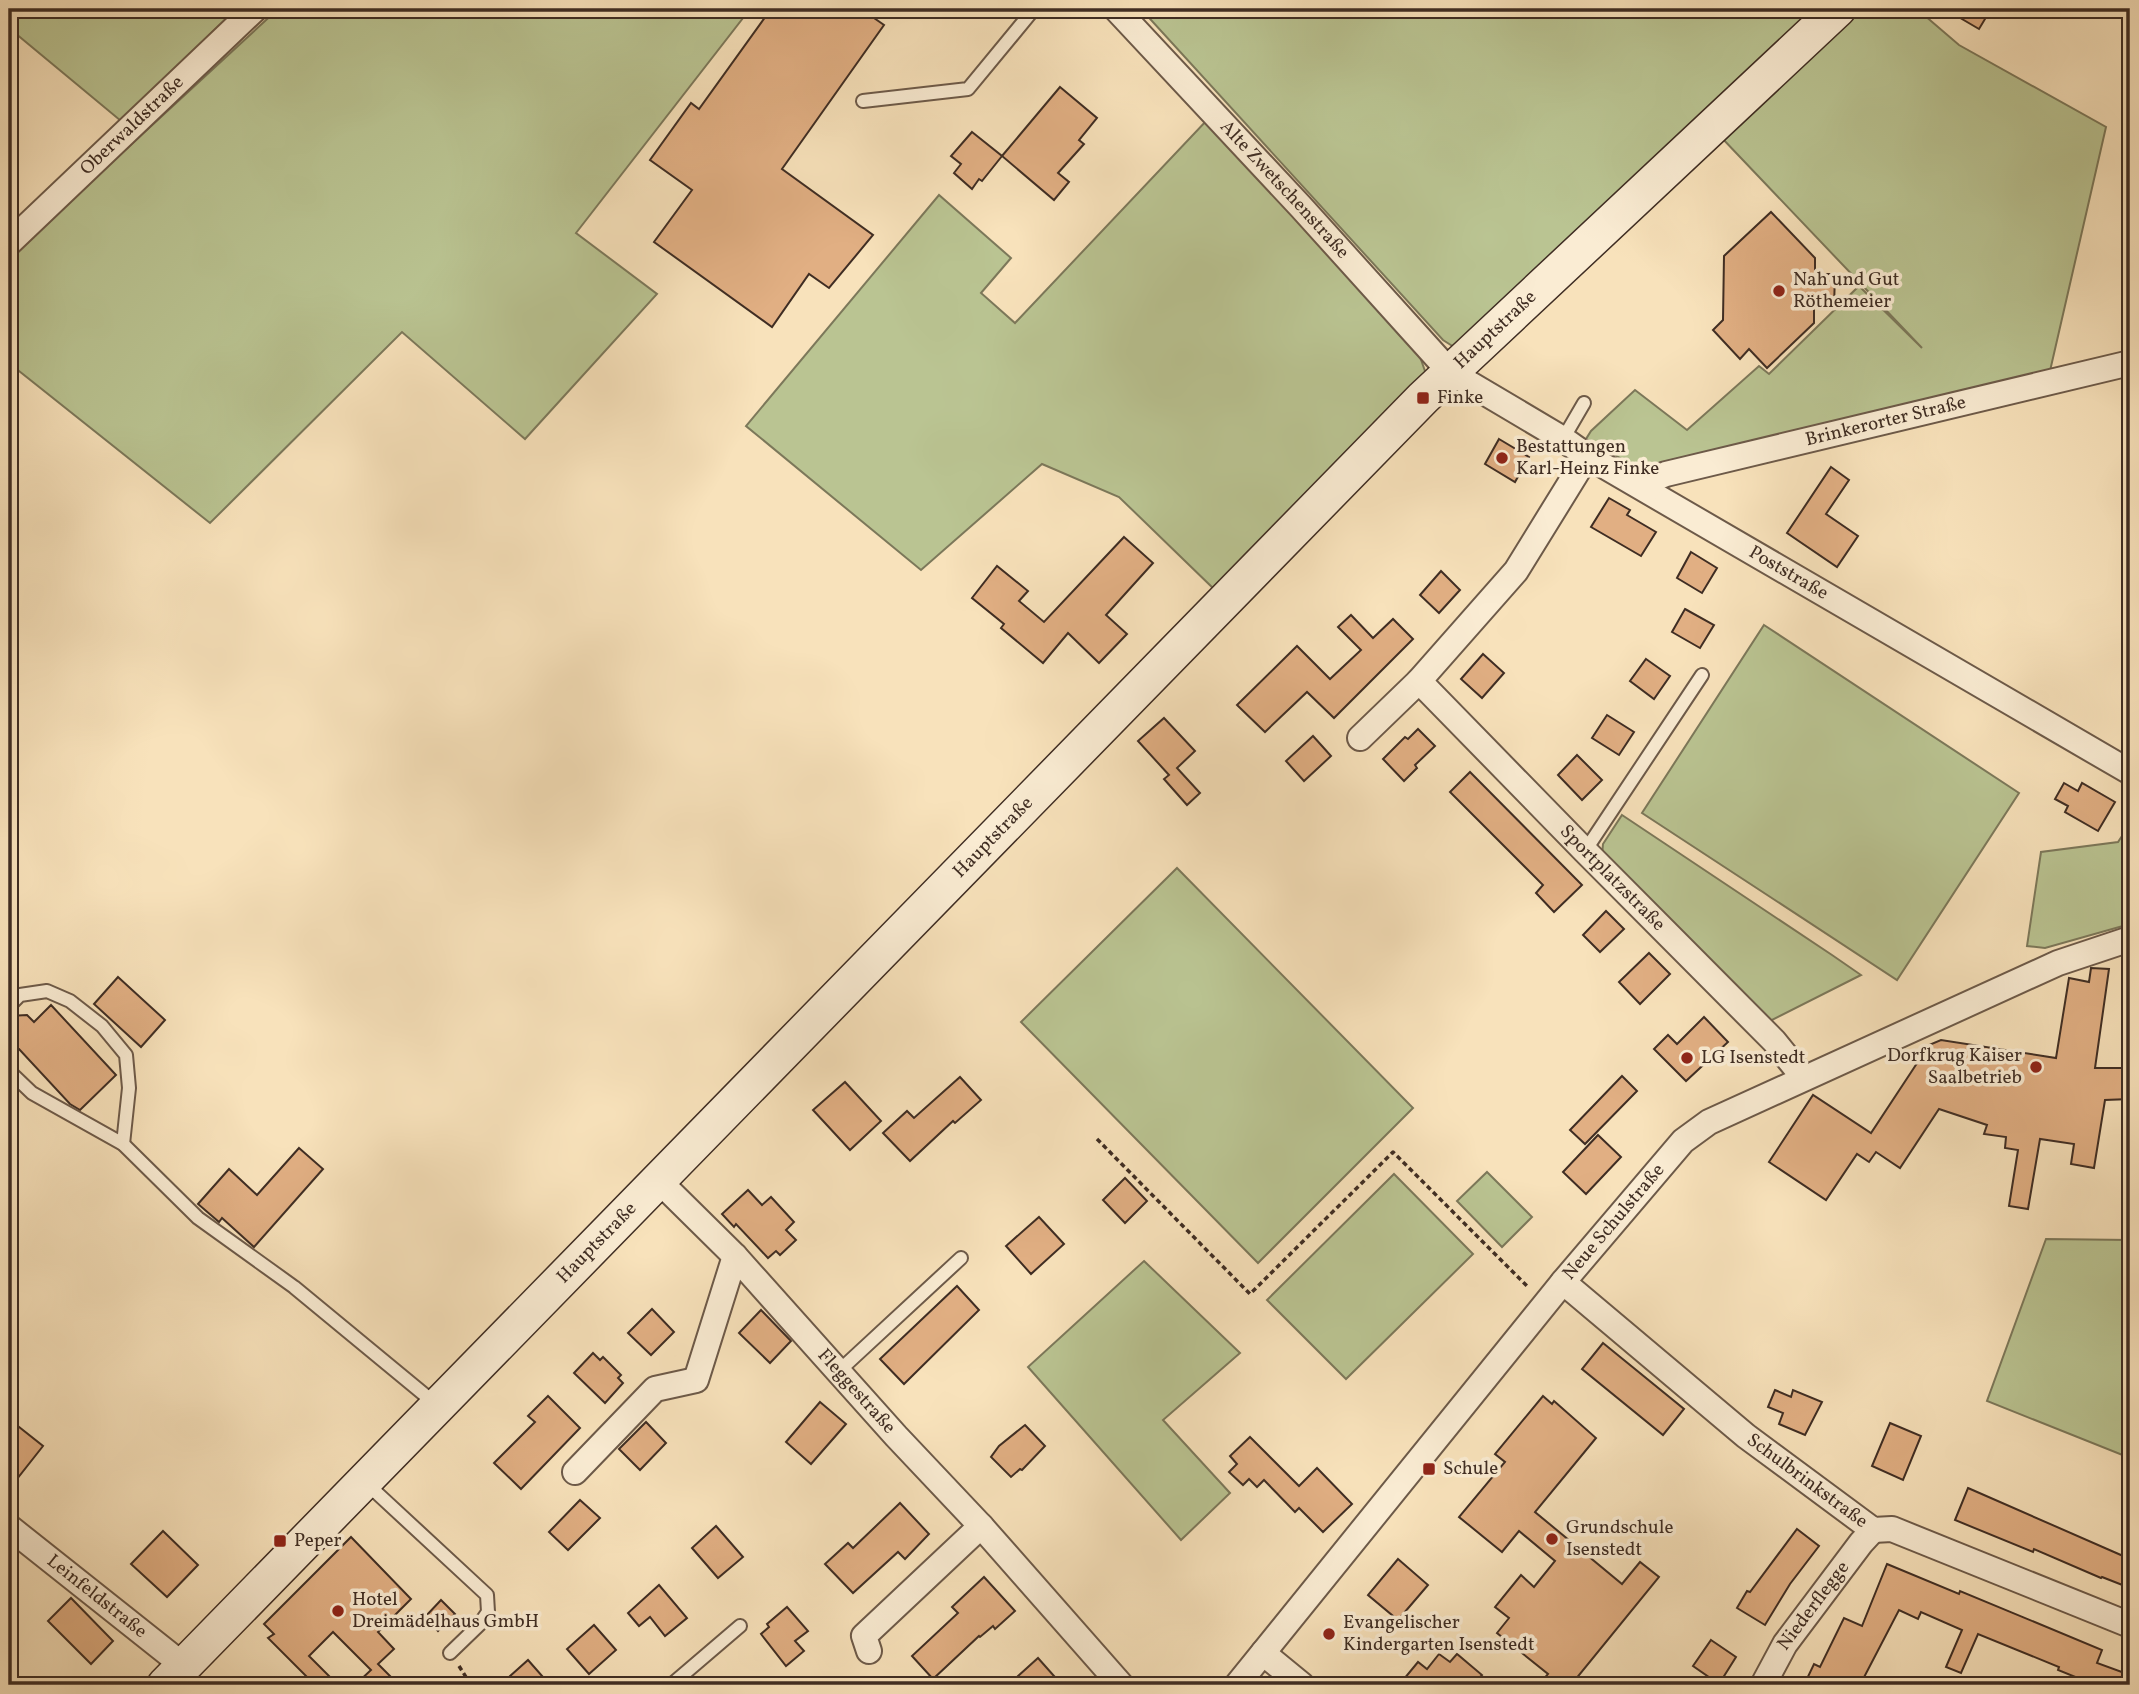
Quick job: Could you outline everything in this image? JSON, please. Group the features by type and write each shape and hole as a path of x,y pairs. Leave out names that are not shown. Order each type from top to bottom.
{"main road":[{"name":"Hauptstraße","path":"174,1676 1450,372 1838,9"}],"street":[{"name":"Oberwaldstraße","path":"9,243 255,9"},
{"name":"Alte Zwetschenstraße","path":"1116,9 1450,372"},
{"name":"Brinkerorter Straße","path":"1647,489 1654,479 1666,474 2130,363"},
{"name":"Poststraße","path":"1450,372 1587,456 2130,772"},
{"path":"1360,738 1419,681 1516,570 1587,456"},
{"name":"Sportplatzstraße","path":"1419,681 1774,1041 1804,1078"},
{"name":"Neue Schulstraße","path":"1237,1685 1563,1282 1683,1141 1709,1122 2058,963 2130,939"},
{"name":"Fleggestraße","path":"659,1180 735,1256 896,1436 981,1526 1121,1685"},
{"path":"575,1472 655,1389 696,1380 735,1256"},
{"name":"Schulbrinkstraße","path":"1563,1282 1746,1436 1873,1530 1892,1529 2130,1625"},
{"path":"869,1651 864,1636 981,1526"},
{"name":"Leinfeldstraße","path":"9,1527 174,1676"},
{"name":"Niederflegge","path":"1763,1685 1785,1644 1873,1530"},
{"path":"1263,1653 1303,1685"}],"lane":[{"path":"863,101 968,89 1034,9"},
{"path":"1563,439 1584,403"},
{"path":"1585,851 1702,675"},
{"path":"9,1006 20,995 47,991 70,1001 102,1026 126,1055 129,1088 122,1144"},
{"path":"9,1071 32,1093 122,1144 198,1218 294,1287 438,1405"},
{"path":"839,1371 961,1258"},
{"path":"365,1482 487,1595 488,1612 479,1625 450,1653"},
{"path":"671,1685 740,1626"}],"path":[{"path":"1097,1139 1250,1294 1393,1153 1545,1305"},
{"path":"450,1653 471,1685"}],"green space":[{"path":"9,9 236,9 121,121 9,28"},
{"path":"278,9 750,9 576,233 657,294 525,439 402,332 210,523 9,363 9,257"},
{"path":"1141,9 1813,9 1454,347 1443,340"},
{"path":"1857,9 1917,9 1959,45 2106,127 2050,371 1638,468 1586,439 1591,431 1635,390 1687,430 1759,366 1769,374 1859,286 1922,348 1720,136"},
{"path":"1208,119 1418,351 1426,374 1215,590 1119,497 1042,464 921,570 746,426 939,195 1011,258 981,293 1015,323"},
{"path":"1764,625 2019,793 1897,980 1642,813"},
{"path":"1622,815 1861,975 1768,1022 1602,856 1603,844"},
{"path":"2130,824 2130,924 2045,948 2027,946 2041,852 2118,842"},
{"path":"1177,868 1413,1108 1258,1263 1021,1022"},
{"path":"1487,1172 1532,1217 1502,1247 1457,1201"},
{"path":"1394,1174 1473,1254 1346,1379 1267,1300"},
{"path":"2046,1239 2130,1240 2130,1458 1987,1401"},
{"path":"1144,1261 1240,1353 1163,1420 1230,1493 1181,1540 1028,1367"}],"building":[{"path":"771,9 861,9 884,25 782,169 873,235 829,288 809,274 772,327 654,242 692,190 650,160 691,103 699,109"},
{"path":"1945,9 1991,9 1979,29"},
{"path":"1060,87 1097,118 1079,140 1084,144 1058,173 1069,182 1054,200 1002,156"},
{"path":"972,132 1002,156 972,189 954,173 961,164 951,156"},
{"name":"Nah und Gut Röthemeier","path":"1771,212 1815,258 1815,274 1835,274 1834,307 1814,307 1814,323 1767,368 1749,349 1740,359 1713,330 1723,320 1724,256"},
{"path":"1499,439 1529,457 1515,482 1485,464"},
{"path":"1831,467 1849,480 1826,514 1858,536 1837,567 1787,533"},
{"path":"1609,498 1630,510 1627,515 1656,532 1641,556 1591,527"},
{"path":"1124,537 1153,563 1106,615 1127,634 1099,663 1068,633 1043,663 1001,628 1004,624 972,598 997,566 1028,591 1019,601 1044,622"},
{"path":"1691,552 1717,568 1702,593 1677,578"},
{"path":"1441,571 1460,590 1439,613 1420,595"},
{"path":"1685,609 1714,625 1700,648 1672,632"},
{"path":"1351,615 1373,638 1393,619 1413,639 1334,718 1307,692 1265,732 1237,705 1297,646 1330,679 1361,650 1338,627"},
{"path":"1483,654 1504,673 1482,698 1461,679"},
{"path":"1646,659 1670,676 1654,699 1630,681"},
{"path":"1607,715 1634,732 1619,755 1592,738"},
{"path":"1164,718 1195,751 1177,768 1200,793 1187,805 1164,779 1169,775 1138,741"},
{"path":"1418,729 1435,746 1415,765 1417,768 1404,781 1383,759 1405,737 1408,739"},
{"path":"1313,736 1331,756 1304,781 1286,761"},
{"path":"1577,755 1602,780 1582,800 1558,775"},
{"path":"1470,772 1582,885 1554,912 1536,893 1543,885 1450,792"},
{"path":"2064,783 2078,791 2082,783 2115,802 2098,831 2065,812 2068,806 2055,799"},
{"path":"1606,911 1624,929 1600,952 1583,935"},
{"path":"1649,953 1670,974 1640,1004 1619,982"},
{"path":"2091,968 2109,969 2095,1068 2130,1068 2130,1099 2105,1100 2094,1168 2071,1164 2074,1144 2040,1139 2028,1209 2009,1206 2018,1150 2005,1148 2006,1137 1984,1134 1987,1125 1939,1109 1900,1168 1876,1152 1869,1162 1857,1154 1826,1200 1769,1162 1813,1095 1871,1133 1929,1045 1941,1040 2056,1058 2069,978 2089,982"},
{"path":"118,977 165,1020 141,1047 94,1004"},
{"path":"51,1005 116,1075 80,1110 70,1104 19,1049 9,1044 9,1016 27,1015 34,1022"},
{"name":"LG Isenstedt","path":"1704,1017 1728,1042 1686,1081 1654,1049 1668,1035 1677,1044"},
{"path":"1622,1076 1637,1091 1585,1144 1570,1130"},
{"path":"960,1077 981,1100 955,1123 953,1121 910,1161 883,1133 907,1111 914,1118"},
{"path":"845,1082 881,1121 850,1150 813,1110"},
{"path":"1598,1135 1621,1157 1586,1194 1563,1172"},
{"path":"299,1148 323,1169 254,1247 222,1218 219,1222 198,1204 229,1169 257,1195"},
{"path":"1125,1178 1147,1201 1125,1223 1103,1200"},
{"path":"748,1190 762,1205 771,1197 794,1222 786,1230 796,1240 780,1255 776,1251 768,1258 736,1224 734,1227 722,1214"},
{"path":"1039,1217 1064,1244 1031,1274 1006,1246"},
{"path":"957,1286 979,1310 904,1384 880,1359"},
{"path":"652,1309 674,1332 651,1355 628,1333"},
{"path":"761,1310 791,1341 770,1363 739,1333"},
{"path":"1603,1343 1684,1409 1663,1435 1582,1369"},
{"path":"593,1353 600,1360 603,1357 621,1375 618,1378 623,1383 605,1403 574,1373"},
{"path":"1775,1390 1791,1397 1793,1390 1822,1402 1805,1435 1779,1424 1783,1413 1768,1407"},
{"path":"548,1396 580,1428 521,1489 494,1463 535,1422 528,1416"},
{"path":"1543,1396 1552,1404 1554,1401 1596,1438 1535,1512 1622,1584 1640,1562 1659,1577 1571,1685 1539,1685 1548,1674 1497,1633 1509,1618 1495,1607 1521,1575 1534,1587 1555,1561 1519,1531 1502,1552 1459,1517 1505,1462 1495,1454"},
{"path":"820,1402 846,1424 811,1464 786,1442"},
{"path":"9,1419 43,1446 9,1489"},
{"path":"646,1422 666,1443 640,1470 619,1449"},
{"path":"1890,1423 1921,1436 1903,1480 1872,1466"},
{"path":"1025,1425 1045,1446 1022,1470 1011,1477 991,1457 999,1446"},
{"path":"1250,1437 1299,1486 1317,1468 1352,1504 1323,1532 1299,1508 1295,1512 1264,1480 1257,1487 1249,1479 1243,1485 1229,1472 1237,1464 1230,1456"},
{"path":"1968,1488 2130,1559 2130,1588 1955,1520"},
{"path":"580,1500 600,1518 568,1550 549,1532"},
{"path":"900,1503 929,1534 905,1559 898,1552 853,1593 825,1564 848,1543 853,1548"},
{"path":"716,1526 743,1557 718,1578 692,1548"},
{"path":"1797,1529 1819,1546 1790,1584 1765,1625 1737,1608 1747,1591 1750,1592"},
{"path":"163,1531 198,1565 167,1597 131,1564"},
{"name":"Hotel Dreimädelhaus GmbH","path":"351,1537 411,1599 378,1632 394,1649 378,1664 391,1677 383,1685 355,1685 371,1670 333,1632 309,1656 338,1685 315,1685 268,1638 274,1634 264,1624"},
{"path":"1398,1559 1428,1585 1398,1620 1368,1595"},
{"path":"1887,1564 2102,1650 2097,1663 2130,1675 2130,1685 2095,1685 2058,1670 2059,1667 1978,1634 1961,1673 1946,1667 1962,1630 1921,1612 1918,1619 1899,1610 1860,1685 1804,1685 1814,1664 1820,1667 1844,1618 1862,1626"},
{"path":"984,1577 1015,1611 995,1629 993,1626 979,1636 933,1679 912,1656 958,1613 952,1607"},
{"path":"659,1585 687,1618 665,1636 650,1617 639,1626 628,1613"},
{"path":"71,1598 113,1641 91,1664 48,1621"},
{"path":"441,1600 455,1614 438,1631 425,1617"},
{"path":"787,1607 808,1631 795,1641 804,1651 786,1666 761,1634 769,1627 767,1624"},
{"path":"594,1625 616,1650 589,1674 567,1649"},
{"path":"1711,1640 1736,1657 1719,1684 1693,1666"},
{"path":"1439,1654 1450,1662 1457,1654 1482,1675 1473,1685 1399,1685 1418,1662 1427,1669"},
{"path":"1038,1658 1062,1685 1008,1685"},
{"path":"528,1660 550,1685 500,1685"}],"place":[{"name":"Nah und Gut Röthemeier","path":"1779,291"},
{"name":"Finke","path":"1423,398"},
{"name":"Bestattungen Karl-Heinz Finke","path":"1502,458"},
{"name":"LG Isenstedt","path":"1687,1058"},
{"name":"Dorfkrug Kaiser Saalbetrieb","path":"2036,1067"},
{"name":"Schule","path":"1429,1469"},
{"name":"Grundschule Isenstedt","path":"1552,1539"},
{"name":"Peper","path":"280,1541"},
{"name":"Hotel Dreimädelhaus GmbH","path":"338,1611"},
{"name":"Evangelischer Kindergarten Isenstedt","path":"1329,1634"}]}
